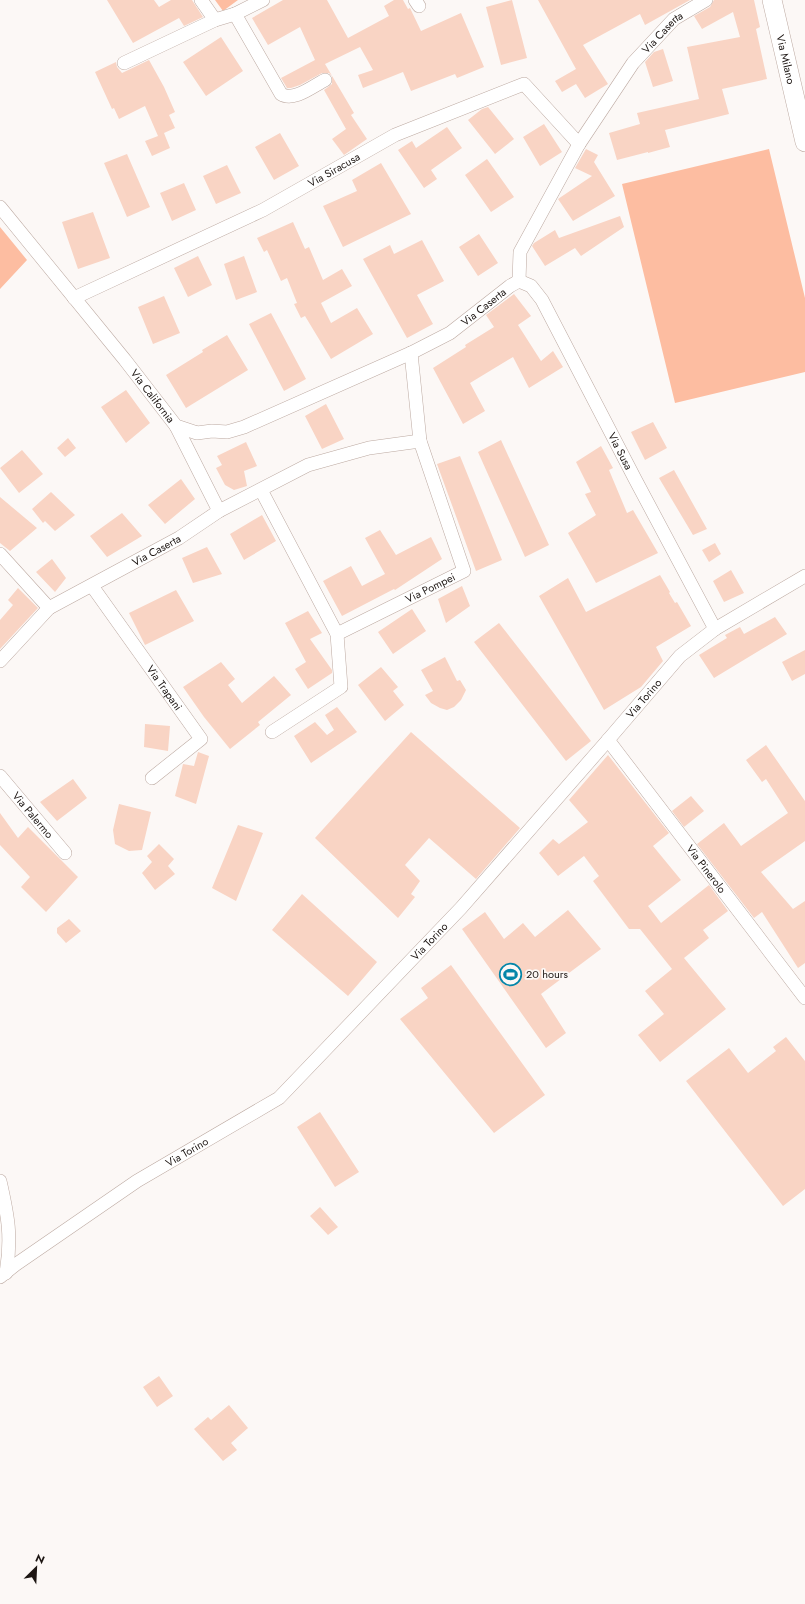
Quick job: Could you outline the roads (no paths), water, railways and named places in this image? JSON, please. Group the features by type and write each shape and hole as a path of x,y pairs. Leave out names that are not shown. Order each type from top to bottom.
{"main road":[{"name":"Via Milano","path":"772,0 805,142"}],"street":[{"path":"201,0 215,20"},
{"path":"124,63 215,20 235,14 263,0"},
{"name":"Via Caserta","path":"411,353 450,334 510,286 519,281 520,252 579,144 633,63 674,19 706,0"},
{"path":"235,14 281,94 285,97 292,97 325,80"},
{"name":"Via Siracusa","path":"74,298 263,210 394,135 524,84 579,144"},
{"name":"Via California","path":"0,207 176,426 196,433 212,431 227,432 244,427 411,353"},
{"name":"Via Susa","path":"519,281 531,286 542,300 624,459 715,629"},
{"path":"411,353 420,441"},
{"path":"176,426 219,511"},
{"name":"Via Caserta","path":"50,608 180,538 219,511 308,464 369,448 420,441"},
{"name":"Via Pompei","path":"336,634 464,572 420,441"},
{"path":"261,490 336,634 342,687 272,732"},
{"path":"0,554 50,608 0,661"},
{"name":"Via Torino","path":"7,1272 137,1180 279,1098 461,908 608,740 671,665 690,647 715,629 805,576"},
{"name":"Via Trapani","path":"92,586 201,739 152,778"},
{"name":"Via Pinerolo","path":"608,740 805,998"},
{"name":"Via Palermo","path":"0,776 66,853"},
{"path":"0,1181 8,1218 9,1251 7,1272"}],"place":[{"name":"20 hours","path":"511,974"}]}
